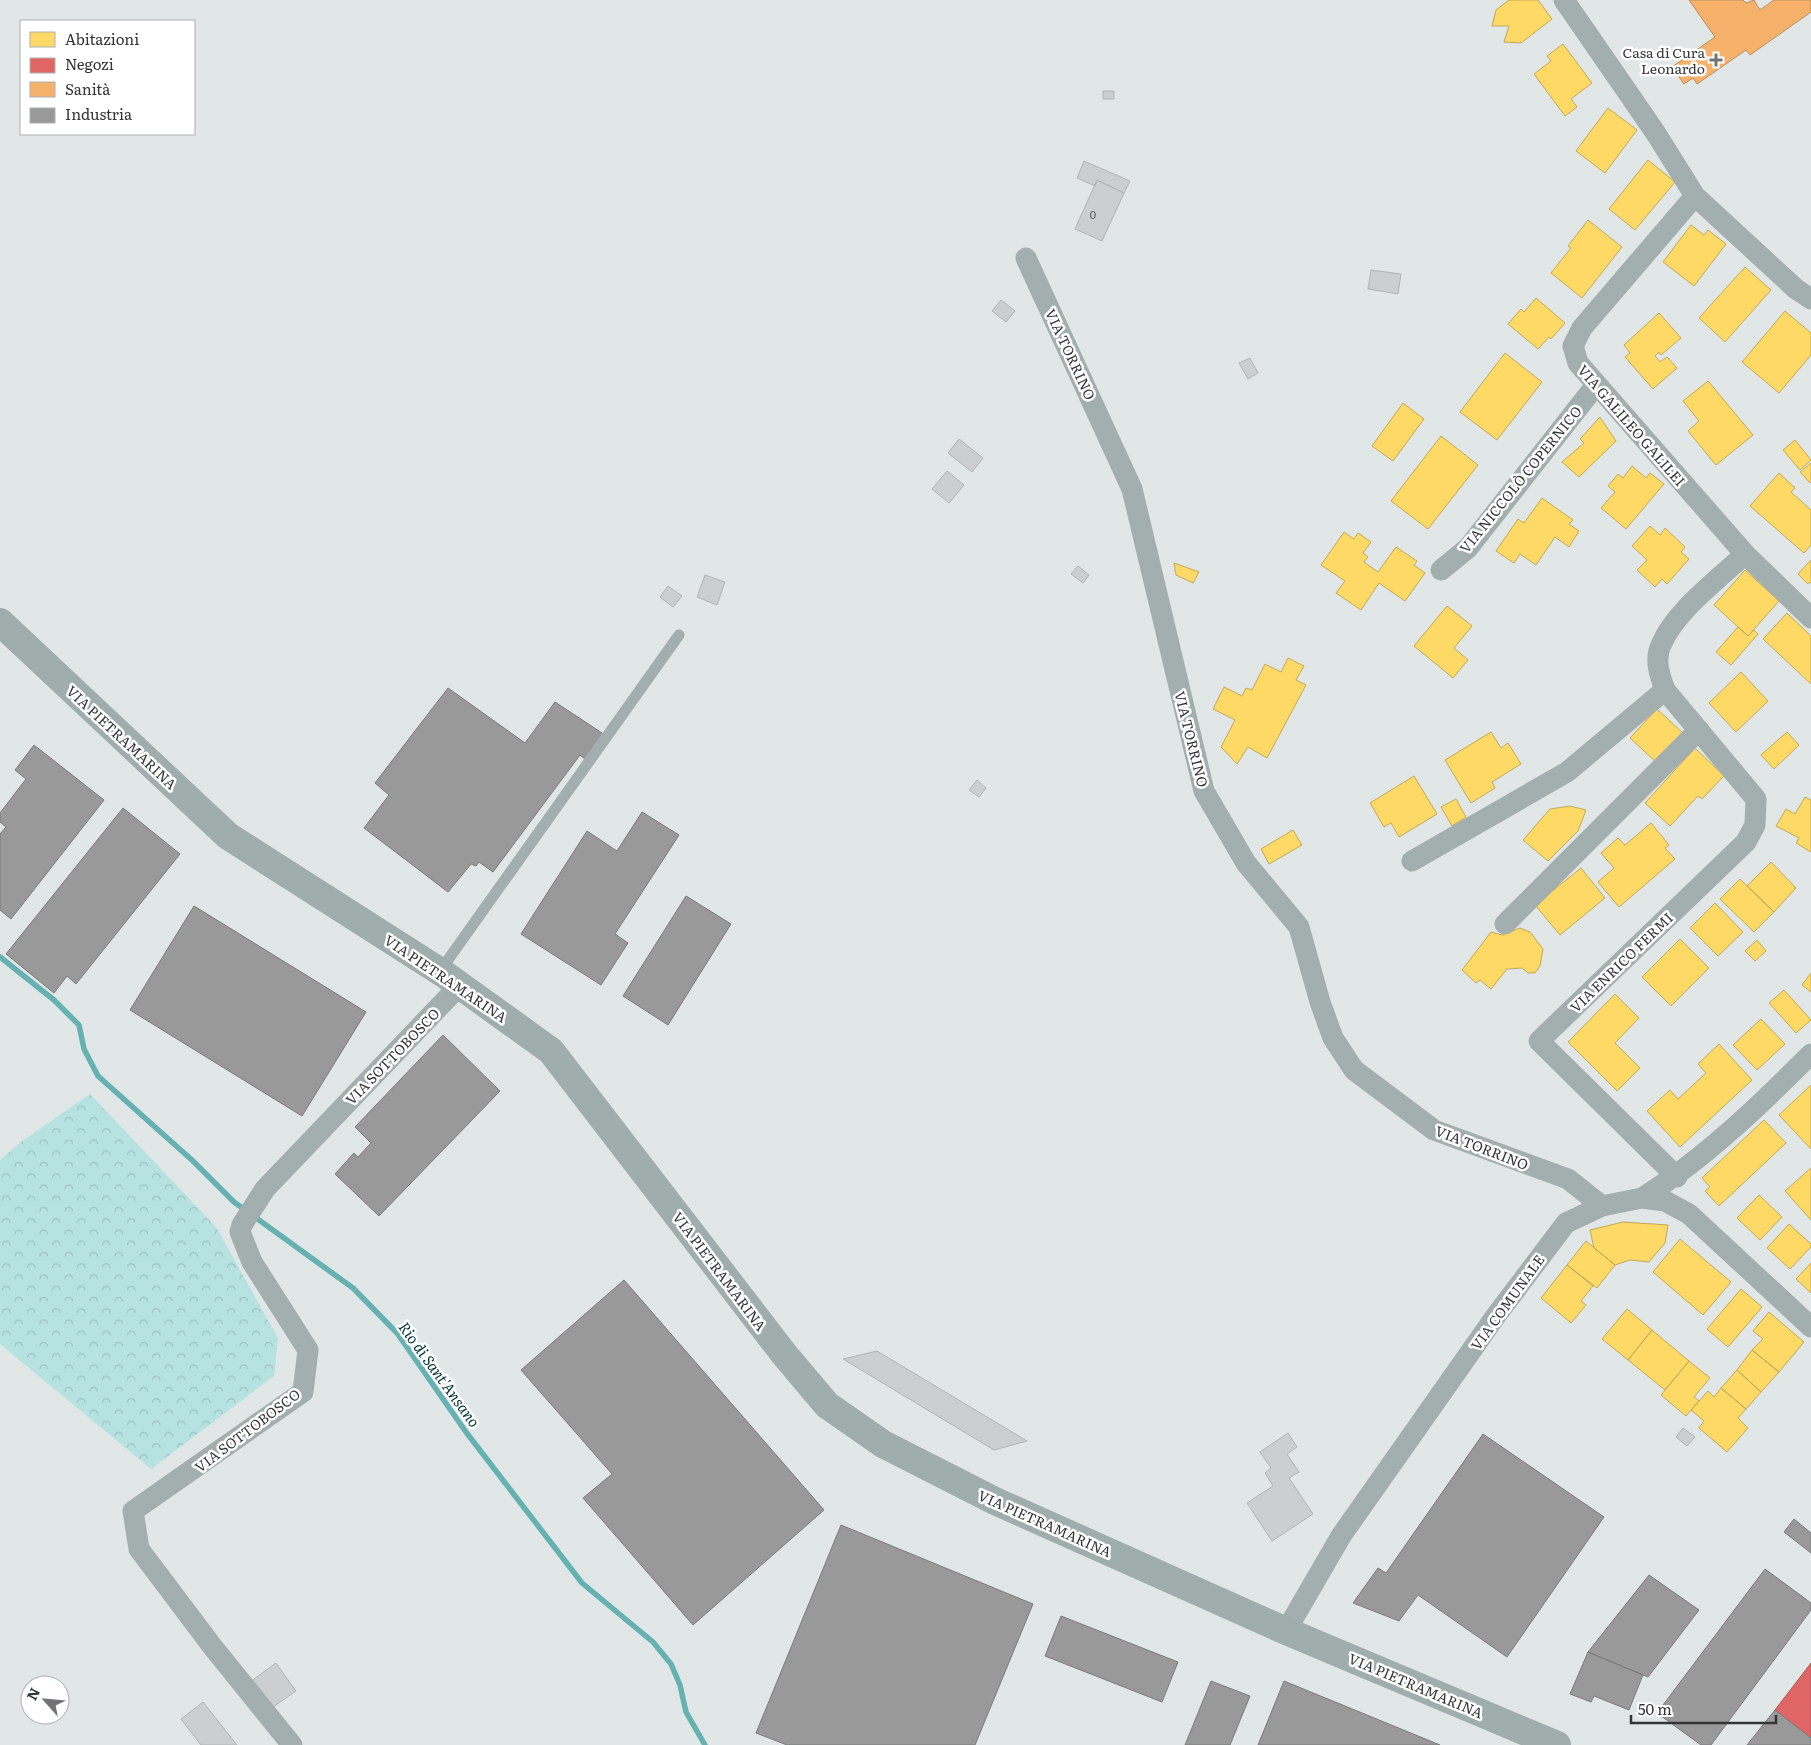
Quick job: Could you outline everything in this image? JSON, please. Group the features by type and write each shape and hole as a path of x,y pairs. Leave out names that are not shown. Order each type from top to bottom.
{"main road":[{"name":"VIA PIETRAMARINA","path":"0,622 228,836 450,978 551,1051 784,1354 827,1404 883,1444 995,1501 1286,1631 1557,1745"}],"street":[{"path":"1564,0 1655,132 1695,196 1796,289 1811,299"},
{"name":"VIA GALILEO GALILEI","path":"1695,196 1582,328 1573,346 1578,363 1596,385 1745,554 1811,618"},
{"name":"VIA TORRINO","path":"1026,258 1132,488 1204,792 1246,863 1299,927 1320,1002 1333,1038 1354,1070 1434,1130 1568,1179 1602,1206"},
{"name":"VIA NICCOLÒ COPERNICO","path":"1441,570 1468,548 1596,385"},
{"name":"VIA ENRICO FERMI","path":"1677,1177 1538,1041 1746,842 1755,825 1756,799 1665,690 1658,671 1660,646 1681,614 1745,554"},
{"path":"1412,861 1567,772 1665,690"},
{"path":"1505,924 1699,730"},
{"name":"VIA SOTTOBOSCO","path":"292,1745 212,1646 139,1549 133,1511 303,1392 308,1350 252,1262 240,1232 242,1225 257,1199 450,978"},
{"path":"1642,1198 1677,1177 1811,1054"},
{"name":"VIA COMUNALE","path":"1286,1631 1341,1536 1495,1317 1566,1223 1602,1206 1642,1198 1665,1201 1689,1214 1811,1327"}],"lane":[{"path":"450,978 679,635"}],"green space":[{"path":"90,1094 216,1227 278,1338 274,1376 151,1469 0,1344 0,1160 21,1142"}],"building: Abitazioni":[{"path":"1509,0 1538,0 1552,19 1521,43 1504,42 1509,26 1492,26 1496,10"},
{"path":"1563,44 1592,83 1571,99 1577,107 1565,116 1534,74 1551,61 1547,56"},
{"path":"1608,108 1637,130 1605,173 1576,151"},
{"path":"1648,160 1675,182 1635,230 1609,209"},
{"path":"1588,220 1622,247 1582,298 1551,273 1571,248 1568,246"},
{"path":"1691,225 1704,235 1708,230 1726,244 1694,286 1663,262"},
{"path":"1745,267 1771,290 1725,342 1699,318"},
{"path":"1536,298 1565,323 1551,339 1549,337 1538,349 1508,324 1521,309 1524,312"},
{"path":"1785,311 1811,333 1811,355 1779,393 1742,362"},
{"path":"1659,313 1681,338 1661,355 1659,352 1655,356 1660,362 1667,357 1677,368 1653,389 1625,357 1630,353 1624,345"},
{"path":"1505,353 1542,382 1497,440 1460,412"},
{"path":"1708,381 1753,435 1716,465 1688,431 1699,421 1683,401"},
{"path":"1403,403 1424,419 1393,461 1372,446"},
{"path":"1600,417 1616,441 1579,477 1562,462 1584,443 1580,439"},
{"path":"1441,436 1478,465 1428,529 1391,501"},
{"path":"1795,440 1811,460 1800,470 1783,450"},
{"path":"1811,463 1811,481 1810,483 1800,472"},
{"path":"1632,466 1646,478 1650,473 1664,484 1626,529 1601,508 1615,492 1608,486 1618,474 1623,478"},
{"path":"1779,473 1795,488 1791,492 1811,510 1811,545 1804,553 1750,506"},
{"path":"1542,498 1573,520 1569,524 1579,531 1569,547 1555,537 1536,565 1520,554 1514,563 1496,551 1518,519 1524,523"},
{"path":"1650,526 1660,535 1665,528 1685,547 1681,552 1689,559 1667,584 1662,579 1655,587 1637,570 1647,560 1632,546"},
{"path":"1344,532 1354,539 1358,533 1371,542 1363,553 1368,557 1364,562 1378,572 1396,547 1417,561 1414,565 1425,573 1405,601 1379,583 1361,610 1336,593 1345,581 1321,565"},
{"path":"1811,560 1811,582 1808,584 1798,574"},
{"path":"1174,563 1199,572 1193,583 1176,575"},
{"path":"1745,570 1779,601 1748,636 1714,605"},
{"path":"1447,606 1472,626 1454,648 1468,660 1453,678 1414,646"},
{"path":"1787,613 1811,636 1811,684 1763,639"},
{"path":"1738,627 1748,636 1754,630 1758,634 1731,665 1716,652"},
{"path":"1288,658 1304,666 1296,680 1306,685 1267,758 1248,747 1237,764 1221,747 1235,720 1213,709 1224,687 1242,696 1246,688 1252,690 1265,664 1281,672"},
{"path":"1741,672 1768,701 1736,732 1709,703"},
{"path":"1657,709 1684,734 1657,763 1630,738"},
{"path":"1491,732 1501,748 1508,743 1521,764 1492,782 1495,788 1471,803 1445,760"},
{"path":"1787,732 1799,745 1774,769 1761,755"},
{"path":"1695,748 1724,776 1702,799 1698,796 1670,826 1645,803"},
{"path":"1414,776 1437,814 1399,837 1391,823 1384,827 1370,803"},
{"path":"1805,797 1811,800 1811,852 1796,843 1799,838 1776,826 1786,809 1795,814"},
{"path":"1456,799 1466,817 1452,826 1441,807"},
{"path":"1570,806 1586,810 1578,831 1548,861 1523,840 1550,809"},
{"path":"1651,823 1669,845 1665,848 1675,859 1619,907 1598,882 1614,868 1601,853 1618,838 1625,845"},
{"path":"1293,830 1302,845 1269,864 1261,849"},
{"path":"1771,862 1796,888 1774,912 1747,886"},
{"path":"1581,868 1605,898 1560,935 1535,905"},
{"path":"1740,879 1774,912 1754,932 1720,899"},
{"path":"1715,903 1743,932 1718,956 1690,928"},
{"path":"1520,928 1530,932 1543,949 1540,966 1535,973 1528,973 1522,968 1507,969 1491,989 1480,980 1476,983 1462,970 1491,932 1502,935"},
{"path":"1680,939 1709,968 1671,1006 1642,977"},
{"path":"1757,940 1766,951 1755,961 1745,951"},
{"path":"1811,973 1811,992 1802,985"},
{"path":"1784,990 1811,1020 1796,1033 1769,1003"},
{"path":"1615,994 1639,1018 1615,1043 1640,1068 1617,1091 1568,1042"},
{"path":"1761,1019 1785,1044 1757,1070 1733,1045"},
{"path":"1719,1044 1752,1080 1680,1147 1647,1111 1670,1090 1678,1099 1706,1073 1698,1064"},
{"path":"1811,1085 1811,1149 1779,1115"},
{"path":"1764,1120 1786,1143 1719,1206 1705,1191 1710,1187 1702,1178"},
{"path":"1811,1168 1811,1220 1785,1191"},
{"path":"1759,1195 1782,1217 1760,1240 1737,1218"},
{"path":"1623,1222 1668,1225 1665,1243 1649,1262 1630,1260 1615,1265 1594,1248 1590,1230"},
{"path":"1789,1224 1811,1244 1811,1247 1790,1269 1767,1248"},
{"path":"1680,1239 1731,1282 1703,1315 1653,1272"},
{"path":"1586,1241 1615,1265 1597,1288 1567,1265"},
{"path":"1811,1263 1811,1293 1796,1279"},
{"path":"1567,1265 1593,1286 1581,1301 1586,1305 1571,1323 1541,1298"},
{"path":"1741,1289 1762,1307 1728,1347 1707,1329"},
{"path":"1627,1309 1652,1330 1628,1360 1602,1339"},
{"path":"1769,1312 1804,1342 1779,1372 1752,1350 1763,1339 1753,1331"},
{"path":"1652,1330 1689,1361 1665,1390 1628,1360"},
{"path":"1752,1350 1779,1372 1761,1392 1737,1370"},
{"path":"1689,1361 1710,1378 1694,1397 1699,1401 1686,1416 1661,1395"},
{"path":"1737,1370 1761,1392 1746,1409 1721,1388"},
{"path":"1721,1388 1746,1409 1738,1418 1748,1428 1727,1452 1699,1428 1704,1421 1691,1410 1708,1391 1714,1397"}],"building: Negozi":[{"path":"1811,1663 1811,1738 1775,1710"}],"building: Sanità":[{"path":"1689,0 1743,0 1746,3 1754,0 1760,10 1774,0 1811,0 1811,12 1750,55 1746,50 1697,84 1693,78 1684,84 1672,67 1715,37"}],"building: Industria":[{"path":"448,688 525,743 555,702 605,735 586,760 580,755 493,872 479,862 476,866 471,864 448,892 364,828 389,795 375,783"},
{"path":"34,745 104,800 11,919 0,910 0,834 6,827 0,822 0,813 26,779 15,770"},
{"path":"123,808 180,854 76,984 67,976 54,993 6,954"},
{"path":"642,812 679,835 615,934 628,943 601,985 521,934 587,831 617,851"},
{"path":"686,896 731,924 668,1025 623,996"},
{"path":"194,906 366,1012 302,1116 130,1010"},
{"path":"443,1035 500,1091 379,1216 335,1174 354,1153 358,1157 371,1143 355,1127"},
{"path":"624,1280 824,1510 693,1625 583,1498 612,1474 521,1370"},
{"path":"1483,1434 1604,1517 1507,1657 1418,1595 1399,1621 1353,1603 1378,1568 1386,1573"},
{"path":"1794,1519 1811,1533 1811,1553 1784,1532"},
{"path":"841,1525 1033,1604 975,1745 787,1745 756,1733"},
{"path":"1765,1569 1811,1603 1811,1610 1711,1745 1701,1745 1657,1713"},
{"path":"1649,1575 1699,1610 1648,1677 1588,1652"},
{"path":"1061,1616 1178,1662 1162,1702 1045,1656"},
{"path":"1588,1652 1643,1675 1629,1710 1594,1696 1591,1702 1570,1694"},
{"path":"1211,1681 1250,1696 1230,1745 1185,1745"},
{"path":"1284,1681 1440,1745 1258,1745"},
{"path":"1775,1710 1811,1738 1811,1745 1747,1745"}],"building: Altro":[{"path":"1103,91 1114,91 1114,99 1103,99"},
{"path":"1084,161 1130,181 1124,193 1097,180 1095,186 1077,178"},
{"path":"1097,180 1124,193 1102,241 1075,229"},
{"path":"1371,270 1401,274 1398,294 1368,289"},
{"path":"1001,300 1015,311 1006,322 992,311"},
{"path":"1250,358 1258,373 1248,379 1239,363"},
{"path":"959,439 983,458 972,472 948,453"},
{"path":"947,471 964,485 949,503 932,489"},
{"path":"1078,566 1089,575 1083,583 1071,574"},
{"path":"705,575 725,582 717,605 697,597"},
{"path":"668,586 682,596 673,607 660,597"},
{"path":"977,780 986,788 979,797 969,790"},
{"path":"877,1351 1027,1441 994,1450 843,1359"},
{"path":"1683,1428 1695,1437 1687,1446 1676,1437"},
{"path":"1288,1433 1297,1447 1287,1454 1299,1472 1289,1478 1313,1514 1272,1541 1247,1503 1273,1486 1265,1473 1271,1468 1260,1452"},
{"path":"276,1663 296,1691 270,1709 250,1682"},
{"path":"203,1702 237,1745 201,1745 181,1719"}],"waterway":[{"name":"Rio di Sant'Ansano","path":"0,957 54,1000 79,1025 84,1049 98,1076 193,1161 234,1202 353,1288 397,1333 466,1432 582,1583 653,1642 671,1664 680,1685 686,1712 705,1745"}],"place":[{"name":"Casa di Cura Leonardo","path":"1716,60"}]}
